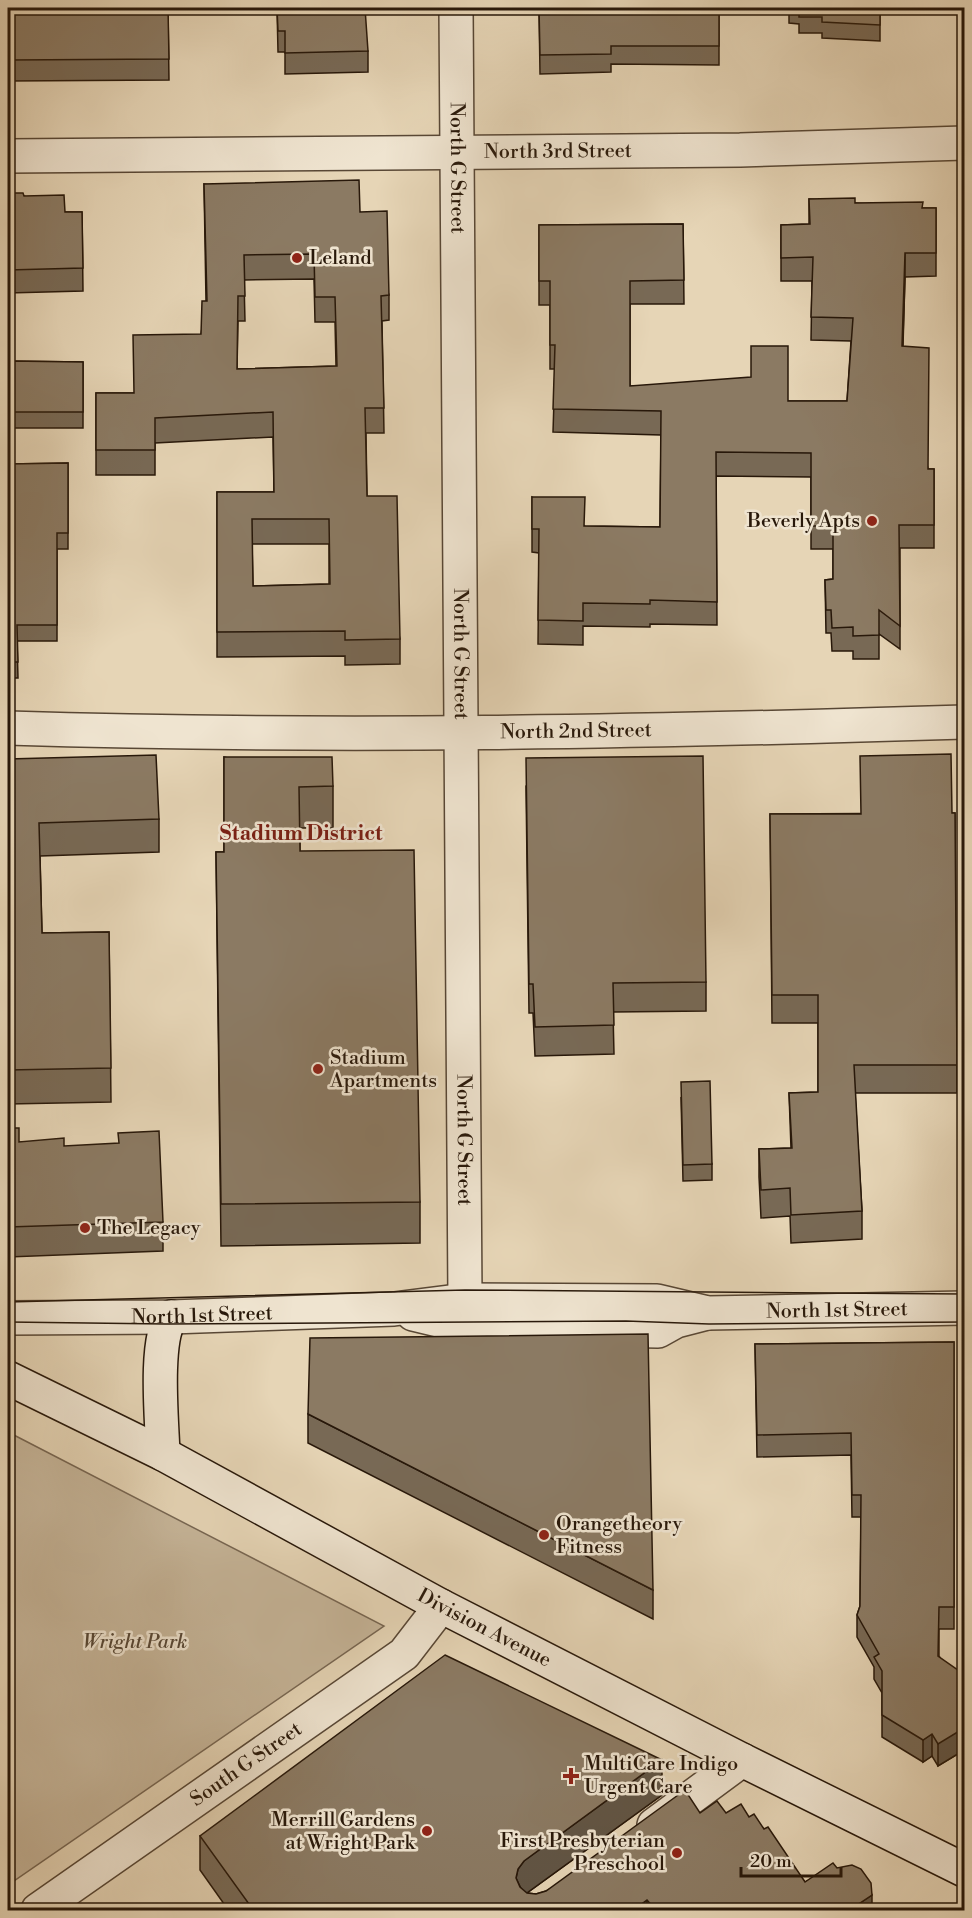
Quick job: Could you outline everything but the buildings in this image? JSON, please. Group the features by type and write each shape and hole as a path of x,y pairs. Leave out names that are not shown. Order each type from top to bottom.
{"street":[{"name":"North G Street","path":"456,8 465,1300"},
{"name":"North 3rd Street","path":"8,156 740,150 964,143"},
{"name":"North 2nd Street","path":"8,728 191,734 744,729 964,722"},
{"name":"North 1st Street","path":"8,1318 171,1317 394,1309 465,1300 657,1301 708,1313"},
{"name":"North 1st Street","path":"394,1309 467,1328 658,1331 676,1321 708,1313 964,1308"},
{"path":"163,1454 161,1346 166,1324 171,1317"},
{"name":"Division Avenue","path":"8,1378 163,1454 441,1606 742,1760 964,1870"},
{"name":"South G Street","path":"38,1911 404,1654 441,1606"},
{"path":"630,1842 742,1760"}],"green space":[{"name":"Wright Park","path":"8,1432 384,1626 8,1885"}],"tram line":[{"path":"8,1302 465,1290 964,1294"},
{"path":"8,1322 166,1324 626,1321 709,1324 964,1322"}],"place":[{"name":"Leland","path":"297,258"},
{"name":"Beverly Apts","path":"872,521"},
{"name":"Stadium Apartments","path":"318,1069"},
{"name":"The Legacy","path":"85,1228"},
{"name":"Orangetheory Fitness","path":"544,1535"},
{"name":"MultiCare Indigo Urgent Care","path":"571,1776"},
{"name":"Merrill Gardens at Wright Park","path":"427,1831"},
{"name":"First Presbyterian Preschool","path":"677,1853"}],"district":[{"name":"Stadium District","path":"301,834"}]}
